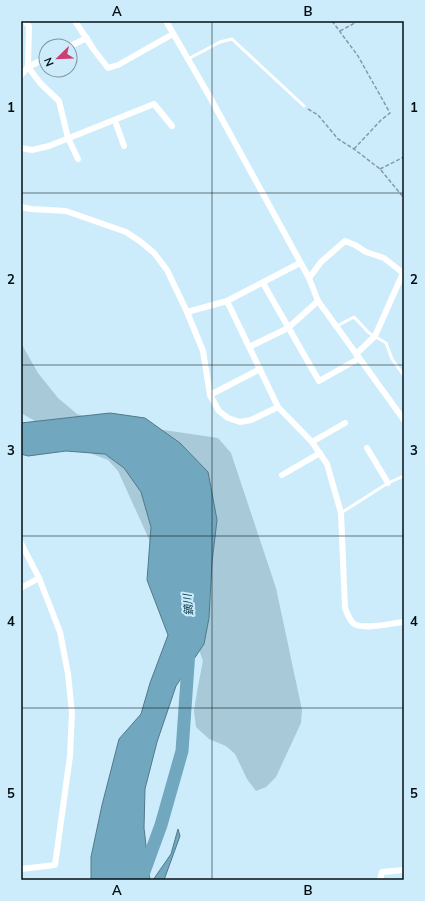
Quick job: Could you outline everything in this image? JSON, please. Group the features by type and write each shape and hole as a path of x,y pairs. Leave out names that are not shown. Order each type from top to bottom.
{"street":[{"path":"25,21 29,26 28,67 41,84 59,101 68,138 78,159"},
{"path":"75,21 108,68 118,65 173,34"},
{"path":"166,21 211,98 309,278 318,301 404,420"},
{"path":"78,42 87,38"},
{"path":"21,75 28,67 38,62"},
{"path":"21,148 32,150 49,146 115,121 154,104 172,126"},
{"path":"115,121 124,146"},
{"path":"21,207 66,211 126,232 141,242 154,253 167,270 187,312 203,350 210,395 219,411 228,418 240,422 251,420 278,406"},
{"path":"263,283 319,381 357,356 375,336 402,273 384,258 366,252 345,241 321,262 309,278"},
{"path":"187,312 227,301 300,263"},
{"path":"227,301 278,406 312,442 327,464 341,513 345,608 349,617 353,624 361,626 404,622"},
{"path":"250,347 288,328 318,301"},
{"path":"210,395 260,369"},
{"path":"312,442 345,423"},
{"path":"367,448 388,483"},
{"path":"282,475 320,453"},
{"path":"21,543 39,578 60,632 68,674 72,713 70,756 55,865 21,869"},
{"path":"21,588 39,578"},
{"path":"380,880 382,872 404,870"}],"lane":[{"path":"188,59 220,42 232,39 304,106"},
{"path":"337,326 354,317 368,333 386,343 392,359 404,376"},
{"path":"400,370 404,366"},
{"path":"341,513 388,483 404,476"}],"path":[{"path":"332,21 358,56 390,113 354,149"},
{"path":"340,31 357,21"},
{"path":"304,106 318,115 338,139 380,169 404,198"},
{"path":"380,169 404,157"}],"shaded area":[{"path":"21,343 38,373 58,398 77,414 103,421 218,438 231,453 276,588 302,710 301,723 276,777 266,787 256,791 247,779 235,754 226,746 209,739 196,727 194,711 203,661 118,471 108,460 90,453 21,413"}],"water":[{"path":"110,413 145,418 180,443 208,472 217,520 212,562 209,618 204,644 176,686 157,742 145,789 144,828 150,880 91,880 91,857 102,805 119,739 141,714 150,683 168,635 147,580 151,527 141,492 124,468 105,454 66,451 28,456 21,454 21,423"},
{"path":"178,829 180,836 164,880 153,880 171,854"}],"waterway":[{"name":"鏑川","path":"141,880 161,825 182,751 189,651"}]}
